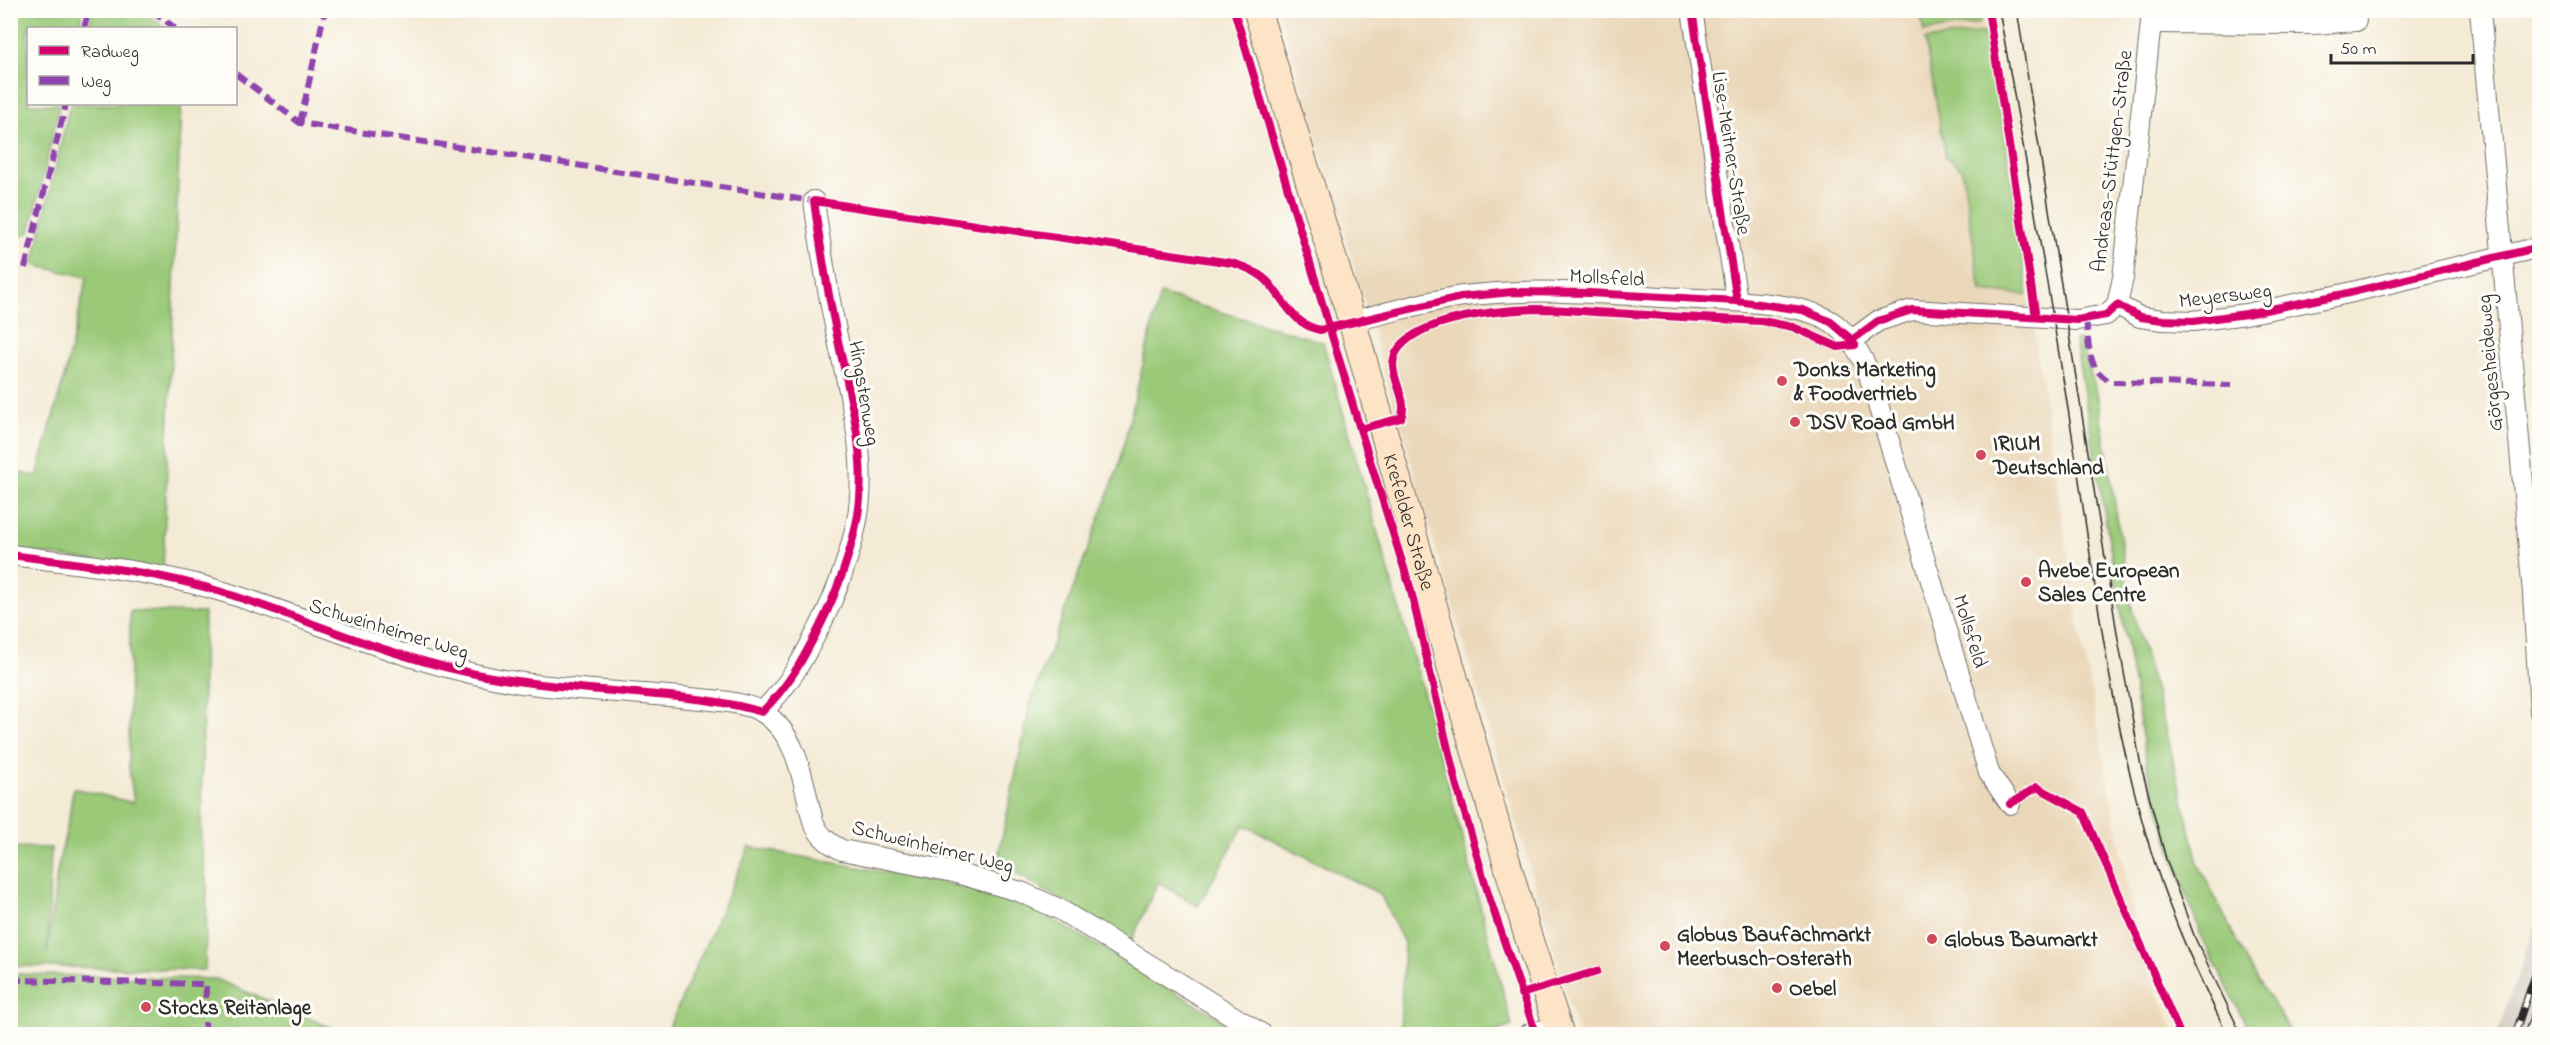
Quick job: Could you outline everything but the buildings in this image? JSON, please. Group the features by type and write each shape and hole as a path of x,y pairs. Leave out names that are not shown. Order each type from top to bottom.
{"main road":[{"name":"Krefelder Straße","path":"1257,10 1352,321 1514,888 1559,1030"}],"street":[{"name":"Lise-Meitner-Straße","path":"1692,10 1737,302"},
{"name":"Görgesheideweg","path":"2480,10 2533,593 2540,712"},
{"name":"Andreas-Stüttgen-Straße","path":"2117,305 2123,278 2151,17 2314,24 2356,21"},
{"name":"Hingstenweg","path":"762,712 785,689 830,607 858,514 860,481 858,433 827,285 814,201"},
{"name":"Meyersweg","path":"2117,305 2140,317 2163,320 2193,321 2246,314 2344,294 2540,247"},
{"name":"Mollsfeld","path":"1352,321 1461,297 1512,292 1589,293 1737,302 1803,310 1831,322 1852,340 1867,368 1989,773 2010,804"},
{"path":"1852,340 1878,321 1912,310 2077,320 2106,315 2117,305"},
{"name":"Schweinheimer Weg","path":"10,555 95,565 168,577 225,593 396,653 461,671 523,683 726,702 762,712 780,727 792,744 813,821 817,831 828,843 842,850 953,873 1021,892 1059,909 1262,1035"},
{"path":"1529,1035 1559,1030"}],"shaded area":[{"path":"1279,11 1979,11 2000,107 2078,621 2140,952 2176,1034 1578,1034"},
{"path":"2539,916 2540,1029 2538,1034 2497,1034"}],"green space":[{"path":"11,10 83,11 78,27 27,27 27,105 60,105 30,232 11,240"},
{"path":"95,10 143,11 166,27 88,27 91,15"},
{"path":"1920,11 1979,11 1981,23 1924,32"},
{"path":"1983,32 2000,107 2028,295 1981,291 1962,169 1946,157 1925,40"},
{"path":"70,105 181,105 163,570 11,550 11,471 37,476 66,370 87,277 33,265"},
{"path":"1160,294 1323,342 1428,709 1512,1026 1489,1034 1400,1034 1404,943 1380,894 1244,825 1198,906 1158,882 1131,942 997,862 1030,705 1118,468"},
{"path":"2075,340 2080,340 2097,393 2131,605 2169,743 2198,863 2248,964 2292,1034 2251,1034 2202,938 2173,857 2147,765"},
{"path":"130,611 204,613 201,840 207,888 205,970 11,966 11,847 51,848 47,955 57,872 73,788 134,803 129,768"},
{"path":"749,847 974,889 1039,911 1246,1034 666,1034"},
{"name":"Stocks Reitanlage","path":"11,974 216,979 346,1034 11,1034"}],"tram line":[{"path":"1999,10 2054,323 2105,648 2126,757 2139,811 2170,908 2227,1034"},
{"path":"2017,10 2118,639 2141,766 2166,859 2195,938 2241,1034"}],"railway":[{"path":"2515,1034 2540,959"},
{"path":"2527,1034 2540,996"}],"marked path":[{"path":"84,27 89,10"},
{"path":"152,10 174,27"},
{"path":"300,123 325,10"},
{"path":"237,75 300,123 819,202"},
{"path":"25,268 66,105"},
{"path":"2086,320 2089,347 2094,364 2098,371 2112,382 2232,385"},
{"path":"10,980 206,984 205,1034"}],"cycle path":[{"path":"1234,10 1410,587 1456,783 1490,900 1536,1034"},
{"path":"1692,10 1737,301"},
{"path":"1988,10 2036,317"},
{"path":"10,555 119,569 199,585 401,655 485,676 705,700 762,712 795,672 826,613 843,572 858,515 859,446 830,299 814,201 1232,263 1261,276 1296,318 1320,330 1461,297 1512,292 1589,293 1737,301 1803,310 1831,322 1852,340 1878,321 1912,310 2077,320 2106,315 2117,305 2140,317 2193,321 2246,314 2344,294 2540,247"},
{"path":"1360,429 1401,418 1402,401 1393,366 1394,357 1399,348 1410,337 1425,329 1463,317 1547,309 1762,321 1793,327 1838,347 1855,345"},
{"path":"2010,804 2037,787 2083,812 2180,1034"},
{"path":"1521,994 1597,971"}],"place":[{"name":"Donks Marketing & Foodvertrieb","path":"1782,381"},
{"name":"DSV Road GmbH","path":"1795,422"},
{"name":"IRIUM Deutschland","path":"1981,455"},
{"name":"Avebe European Sales Centre","path":"2026,582"},
{"name":"Globus Baumarkt","path":"1932,939"},
{"name":"Globus Baufachmarkt Meerbusch-Osterath","path":"1665,946"},
{"name":"Oebel","path":"1777,988"},
{"name":"Stocks Reitanlage","path":"146,1007"}]}
